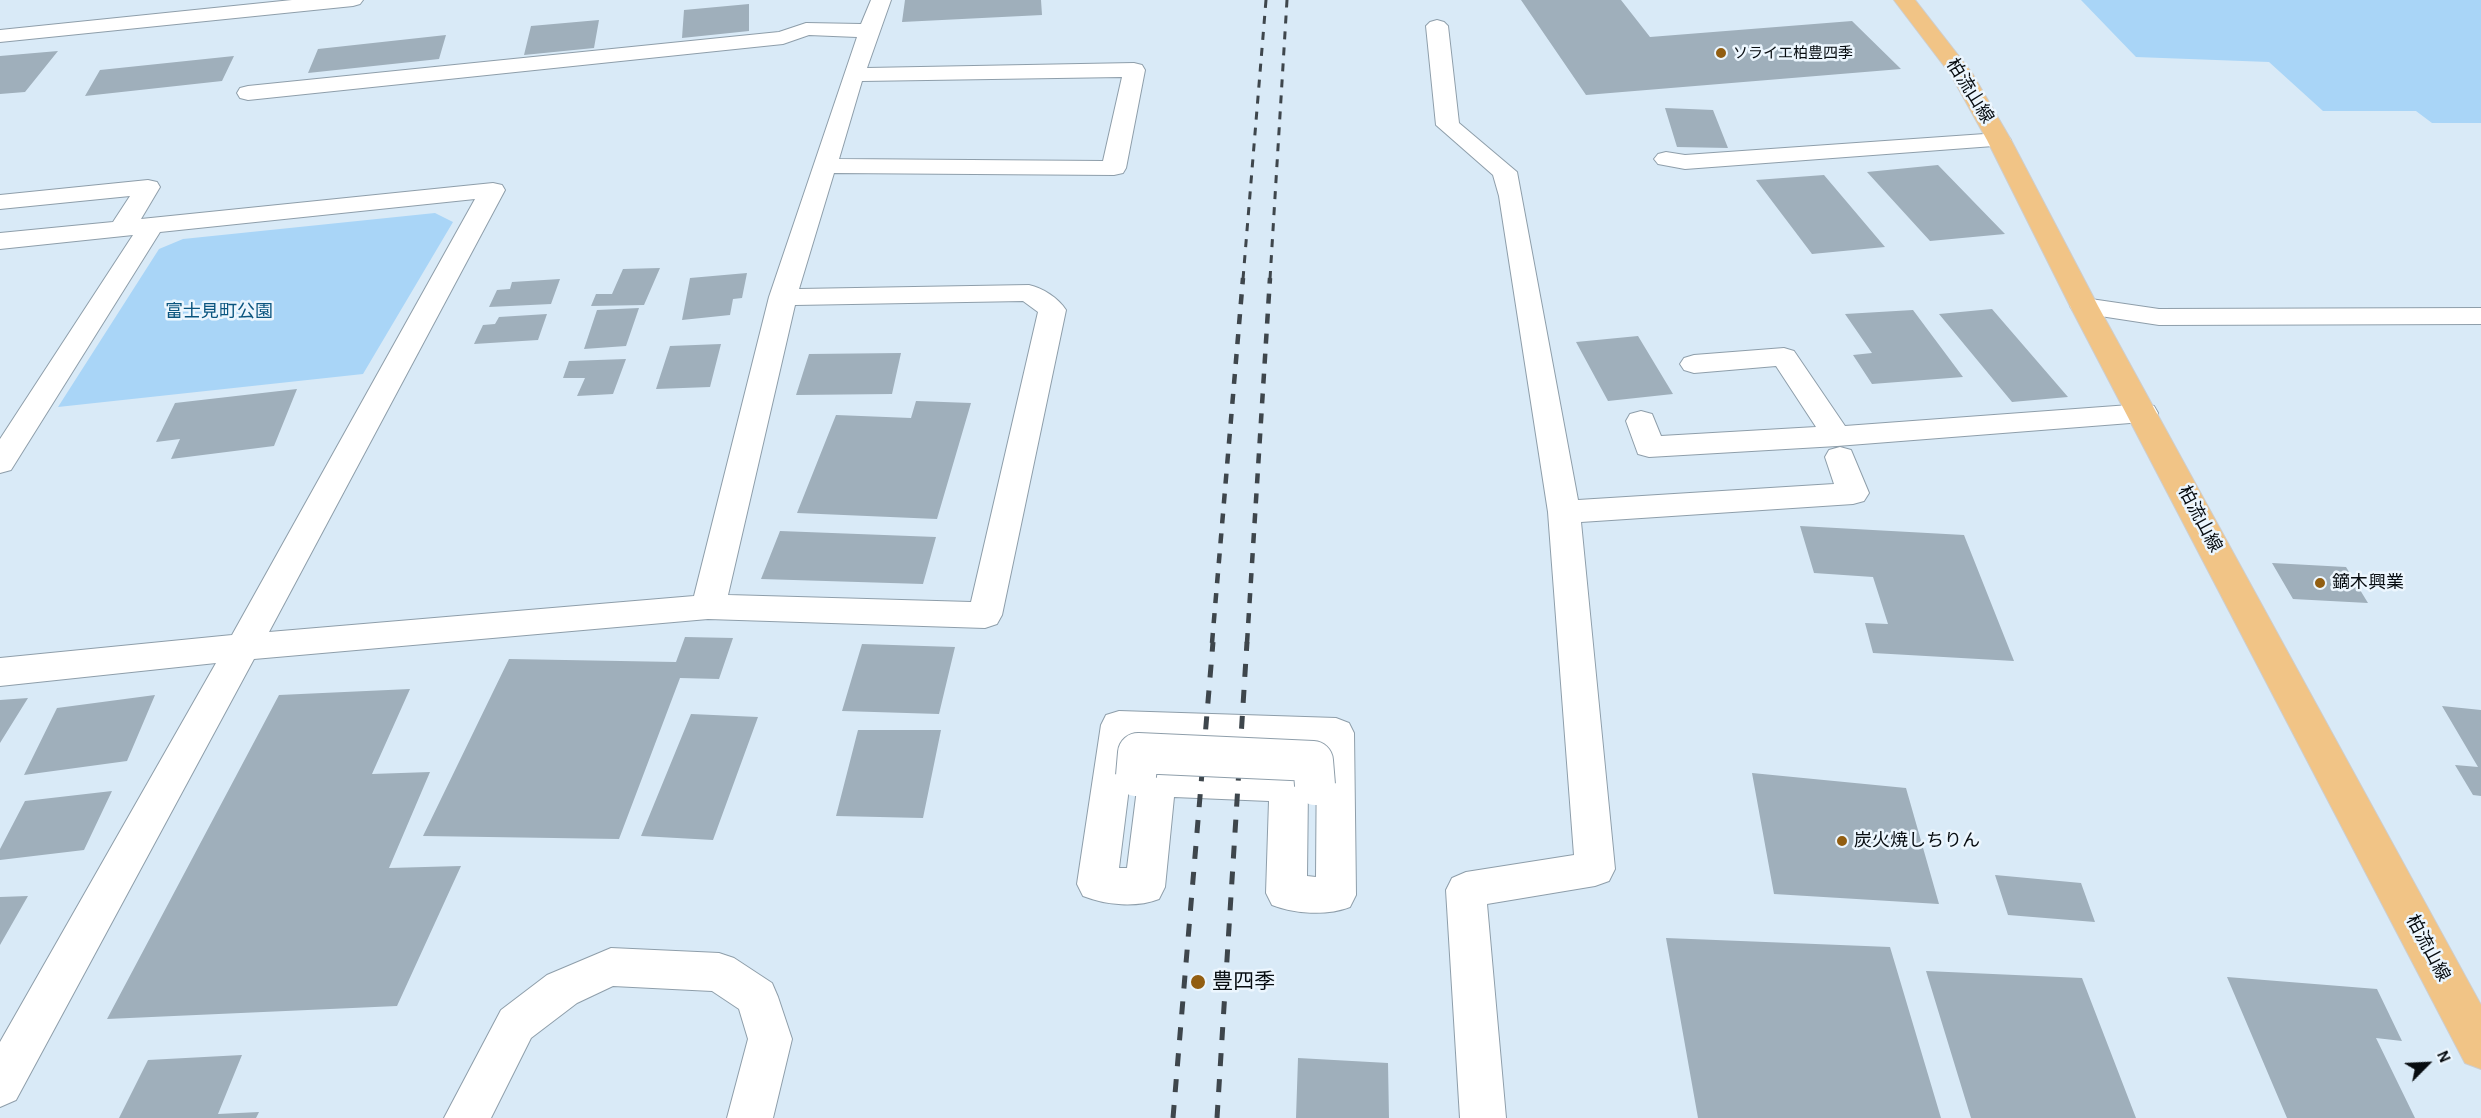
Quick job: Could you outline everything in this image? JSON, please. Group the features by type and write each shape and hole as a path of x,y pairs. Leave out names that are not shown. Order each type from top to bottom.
{"main road":[{"name":"柏流山線","path":"1904,0 1961,73 1999,140 2084,306 2144,413 2481,1048"}],"street":[{"path":"0,36 353,0"},
{"path":"708,607 783,297 853,75 881,0"},
{"path":"1437,26 1448,125 1505,172 1511,196 1564,512 1595,869 1466,890 1482,1118"},
{"path":"248,93 783,38 806,29 869,31"},
{"path":"824,166 1114,168 1134,70 853,75"},
{"path":"1666,159 1685,162 1999,140"},
{"path":"0,202 148,187 122,228"},
{"path":"0,241 493,190 0,1085"},
{"path":"0,463 152,225"},
{"path":"0,672 243,647 708,607 985,615 1052,310 1029,292 783,297"},
{"path":"2084,306 2159,317 2481,316"},
{"path":"1564,512 1853,493 1839,447 1784,357 1694,364"},
{"path":"1641,422 1649,447 1839,447 2144,413"},
{"path":"1119,725 1336,733 1336,895 1286,893 1289,786 1157,781 1145,887 1097,884 1119,725"},
{"path":"1136,776 1138,753 1312,761 1315,785"},
{"path":"467,1118 516,1024 562,988 611,967 719,972 758,997 770,1039 750,1118"}],"green space":[{"path":"2081,0 2481,0 2481,123 2432,123 2416,111 2323,111 2269,62 2136,57"},
{"name":"富士見町公園","path":"435,213 453,222 363,374 58,407 159,249 183,239"}],"building":[{"path":"905,0 1041,0 1042,15 902,22"},
{"name":"ソライエ柏豊四季","path":"1521,0 1621,0 1650,37 1852,21 1901,69 1586,95"},
{"path":"749,4 749,31 682,38 684,10"},
{"path":"599,20 594,48 524,55 531,26"},
{"path":"446,35 439,59 308,73 318,49"},
{"path":"58,51 25,92 0,94 0,56"},
{"path":"234,56 222,81 85,96 100,70"},
{"path":"1665,108 1713,110 1728,148 1677,147"},
{"path":"1938,165 2005,234 1930,241 1867,172"},
{"path":"1824,175 1885,247 1812,254 1756,180"},
{"path":"660,268 644,305 591,306 596,294 612,294 623,269"},
{"path":"747,273 742,298 733,299 730,315 682,320 690,278"},
{"path":"560,279 551,304 489,307 497,290 510,289 512,282"},
{"path":"639,308 626,346 584,349 597,310"},
{"path":"1992,309 2068,397 2012,402 1939,314"},
{"path":"1913,310 1963,377 1872,384 1853,355 1872,353 1845,314"},
{"path":"547,314 538,340 474,344 483,325 495,324 499,317"},
{"path":"1638,336 1673,394 1608,401 1576,342"},
{"path":"721,344 710,387 656,389 670,346"},
{"path":"901,353 892,394 796,395 809,354"},
{"path":"626,359 613,394 577,396 585,378 563,378 569,361"},
{"path":"297,389 274,446 171,459 180,439 156,442 175,403"},
{"path":"916,401 971,403 937,519 797,513 836,415 911,418"},
{"path":"1800,526 1964,535 2014,661 1873,653 1865,623 1888,624 1873,577 1814,573"},
{"path":"780,531 936,537 923,584 761,579"},
{"name":"鏑木興業","path":"2272,563 2346,567 2368,603 2293,599"},
{"path":"685,637 733,638 719,679 680,678 619,839 423,836 509,659 676,662"},
{"path":"862,644 955,647 939,714 842,711"},
{"path":"410,689 372,774 430,772 389,868 461,866 397,1006 107,1019 279,695"},
{"path":"155,695 127,761 24,775 57,708"},
{"path":"28,698 0,743 0,700"},
{"path":"2442,706 2481,710 2481,796 2473,795 2455,765 2478,767"},
{"path":"691,714 758,717 713,840 641,836"},
{"path":"858,730 941,730 923,818 836,816"},
{"name":"炭火焼しちりん","path":"1752,773 1906,788 1939,904 1774,894"},
{"path":"112,791 84,850 0,860 0,849 25,801"},
{"path":"1995,875 2081,883 2095,922 2008,915"},
{"path":"28,896 0,945 0,897"},
{"path":"1666,938 1890,947 1941,1118 1698,1118"},
{"path":"1926,971 2082,978 2136,1118 1971,1118"},
{"path":"2227,977 2377,989 2402,1041 2376,1038 2415,1118 2287,1118"},
{"path":"242,1055 218,1114 259,1112 256,1118 119,1118 148,1060"},
{"path":"1298,1058 1388,1063 1389,1118 1296,1118"}],"railway":[{"path":"1243,279 1266,0"},
{"path":"1270,279 1287,0"},
{"path":"1212,643 1243,278"},
{"path":"1247,643 1270,278"},
{"path":"1173,1118 1213,642"},
{"path":"1217,1118 1247,642"}],"place":[{"name":"ソライエ柏豊四季","path":"1721,53"},
{"name":"鏑木興業","path":"2320,583"},
{"name":"炭火焼しちりん","path":"1842,841"},
{"name":"豊四季","path":"1198,982"}]}
